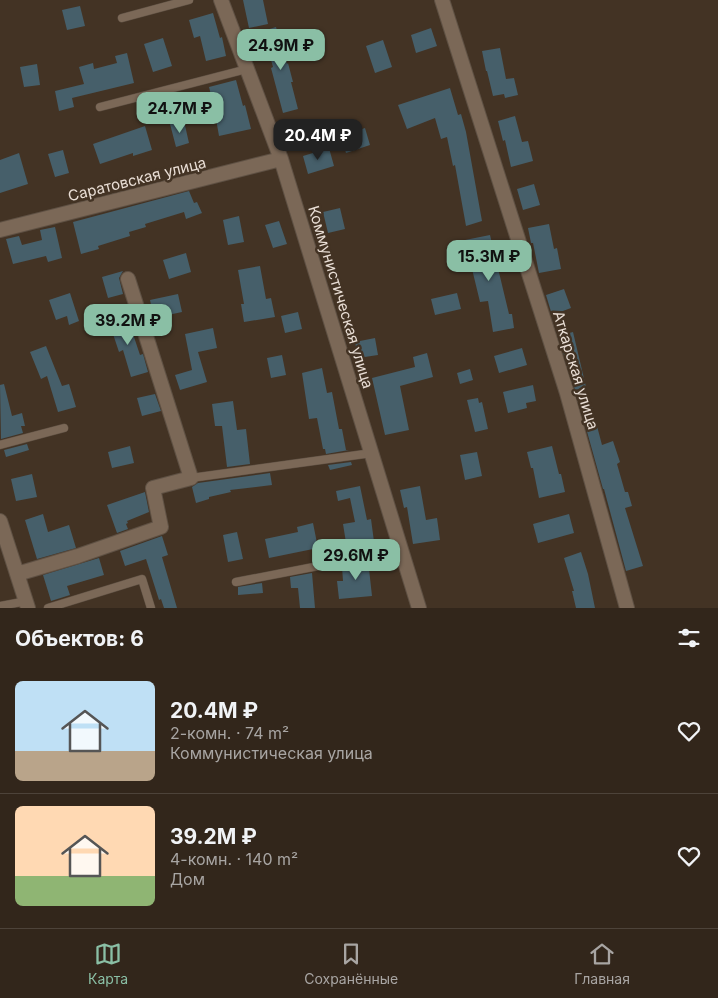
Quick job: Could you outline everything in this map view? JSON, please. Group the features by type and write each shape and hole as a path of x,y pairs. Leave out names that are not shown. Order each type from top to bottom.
{"street":[{"name":"Коммунистическая улица","path":"221,0 281,159 419,608"},
{"name":"Аткарская улица","path":"442,0 567,393 627,608"},
{"name":"Саратовская улица","path":"0,230 281,159"},
{"path":"17,574 78,556 161,527 153,488 190,478 128,279"},
{"path":"0,521 28,604"}],"lane":[{"path":"122,18 189,0"},
{"path":"100,107 247,70"},
{"path":"0,445 64,428"},
{"path":"190,478 372,454"},
{"path":"236,582 401,550"},
{"path":"48,608 142,579 151,608"},
{"path":"0,606 28,604"}],"building":[{"path":"243,0 263,0 268,24 249,28"},
{"path":"80,6 85,26 67,30 62,10"},
{"path":"213,13 220,38 222,37 226,56 206,61 200,36 194,38 189,20"},
{"path":"276,27 288,63 298,109 283,113 263,31"},
{"path":"431,28 437,46 416,53 411,35"},
{"path":"163,38 172,66 153,72 144,44"},
{"path":"383,40 392,67 375,73 366,46"},
{"path":"500,48 506,79 514,78 518,95 505,98 504,94 493,96 482,51"},
{"path":"127,53 134,83 72,98 74,107 59,111 55,91 84,84 79,67 93,63 94,69 117,63 115,56"},
{"path":"37,64 40,85 24,87 20,67"},
{"path":"236,80 251,129 219,136 209,87"},
{"path":"450,88 458,115 461,114 466,132 482,221 466,226 455,165 453,166 447,137 441,139 435,118 407,129 398,105"},
{"path":"515,116 522,142 528,141 533,161 511,167 505,140 503,141 498,121"},
{"path":"184,121 189,143 176,147 170,124"},
{"path":"145,126 152,150 133,156 133,153 100,164 93,144"},
{"path":"365,128 370,145 346,153 341,136"},
{"path":"329,148 334,166 308,174 303,156"},
{"path":"63,150 69,173 55,177 48,154"},
{"path":"19,153 28,184 0,193 0,160"},
{"path":"534,184 540,205 523,210 517,189"},
{"path":"189,191 194,203 197,202 202,213 186,219 184,212 145,224 146,227 129,232 130,236 98,246 99,249 81,254 73,222"},
{"path":"340,208 345,229 328,233 323,212"},
{"path":"239,216 244,242 228,245 223,220"},
{"path":"279,221 287,244 273,248 265,225"},
{"path":"549,224 554,249 557,248 561,269 539,273 528,228"},
{"path":"55,227 62,258 48,262 46,256 13,264 6,239 19,236 22,245 42,240 40,230"},
{"path":"490,235 509,314 512,314 514,328 493,332 488,301 480,302 465,240"},
{"path":"186,253 191,272 169,279 163,260"},
{"path":"260,266 266,299 271,298 275,317 244,322 241,304 244,304 238,270"},
{"path":"123,271 119,278 123,294 108,298 102,277"},
{"path":"564,289 571,308 552,315 546,295"},
{"path":"70,293 79,321 69,325 67,316 56,320 49,300"},
{"path":"457,293 461,309 435,315 431,299"},
{"path":"178,294 182,312 154,318 150,300"},
{"path":"298,312 302,329 285,333 281,316"},
{"path":"127,316 140,355 143,354 148,372 131,377 123,350 119,352 109,322"},
{"path":"213,328 217,348 198,352 207,382 180,390 175,375 192,370 185,334"},
{"path":"573,332 586,387 575,390 558,336"},
{"path":"375,338 378,355 358,358 355,342"},
{"path":"46,346 62,386 69,384 76,407 58,412 47,376 41,379 30,352"},
{"path":"522,348 527,365 499,373 494,356"},
{"path":"427,353 433,377 400,386 409,430 385,435 372,378 415,367 413,357"},
{"path":"282,355 286,375 271,378 267,358"},
{"path":"322,368 327,393 332,392 339,429 342,429 346,450 349,450 326,454 325,449 323,449 317,418 309,419 302,373"},
{"path":"470,369 473,380 460,384 457,373"},
{"path":"4,384 12,416 22,413 25,426 21,426 23,433 1,439 0,385"},
{"path":"533,385 536,401 526,403 527,408 508,413 503,392"},
{"path":"155,394 161,411 142,416 137,398"},
{"path":"478,398 479,403 482,402 488,429 475,432 467,400"},
{"path":"233,401 237,430 246,429 250,464 227,467 222,426 215,426 212,404"},
{"path":"592,407 602,445 613,441 620,462 617,464 625,492 628,492 632,506 625,508 643,566 626,571 581,410"},
{"path":"27,444 29,450 6,457 4,450"},
{"path":"130,446 134,463 112,468 108,452"},
{"path":"552,446 565,492 539,498 533,468 531,468 527,452"},
{"path":"477,452 482,476 465,480 460,455"},
{"path":"351,462 352,465 330,470 328,465"},
{"path":"270,473 272,485 230,490 231,492 209,497 209,499 196,503 192,487 198,483"},
{"path":"32,474 37,497 16,501 11,479"},
{"path":"360,486 367,520 371,519 375,549 348,555 343,524 355,522 350,498 338,501 336,491"},
{"path":"420,486 426,520 437,518 440,540 413,544 407,507 404,508 400,490"},
{"path":"145,492 149,512 127,521 128,529 117,533 107,505"},
{"path":"43,514 48,532 69,525 76,548 37,559 25,520"},
{"path":"569,514 574,533 538,543 533,524"},
{"path":"313,523 318,548 269,558 265,539 298,532 297,527"},
{"path":"237,532 243,559 228,562 223,535"},
{"path":"162,536 168,555 162,557 177,608 164,608 161,599 159,600 146,559 125,566 120,551"},
{"path":"581,552 595,608 576,608 572,591 574,591 564,558"},
{"path":"99,558 104,575 67,586 70,595 51,601 43,575"},
{"path":"376,561 377,568 369,569 372,596 339,599 337,581 343,581 342,567"},
{"path":"312,573 315,608 300,608 298,588 291,588 290,577"},
{"path":"262,583 263,593 238,595 238,587"}]}
